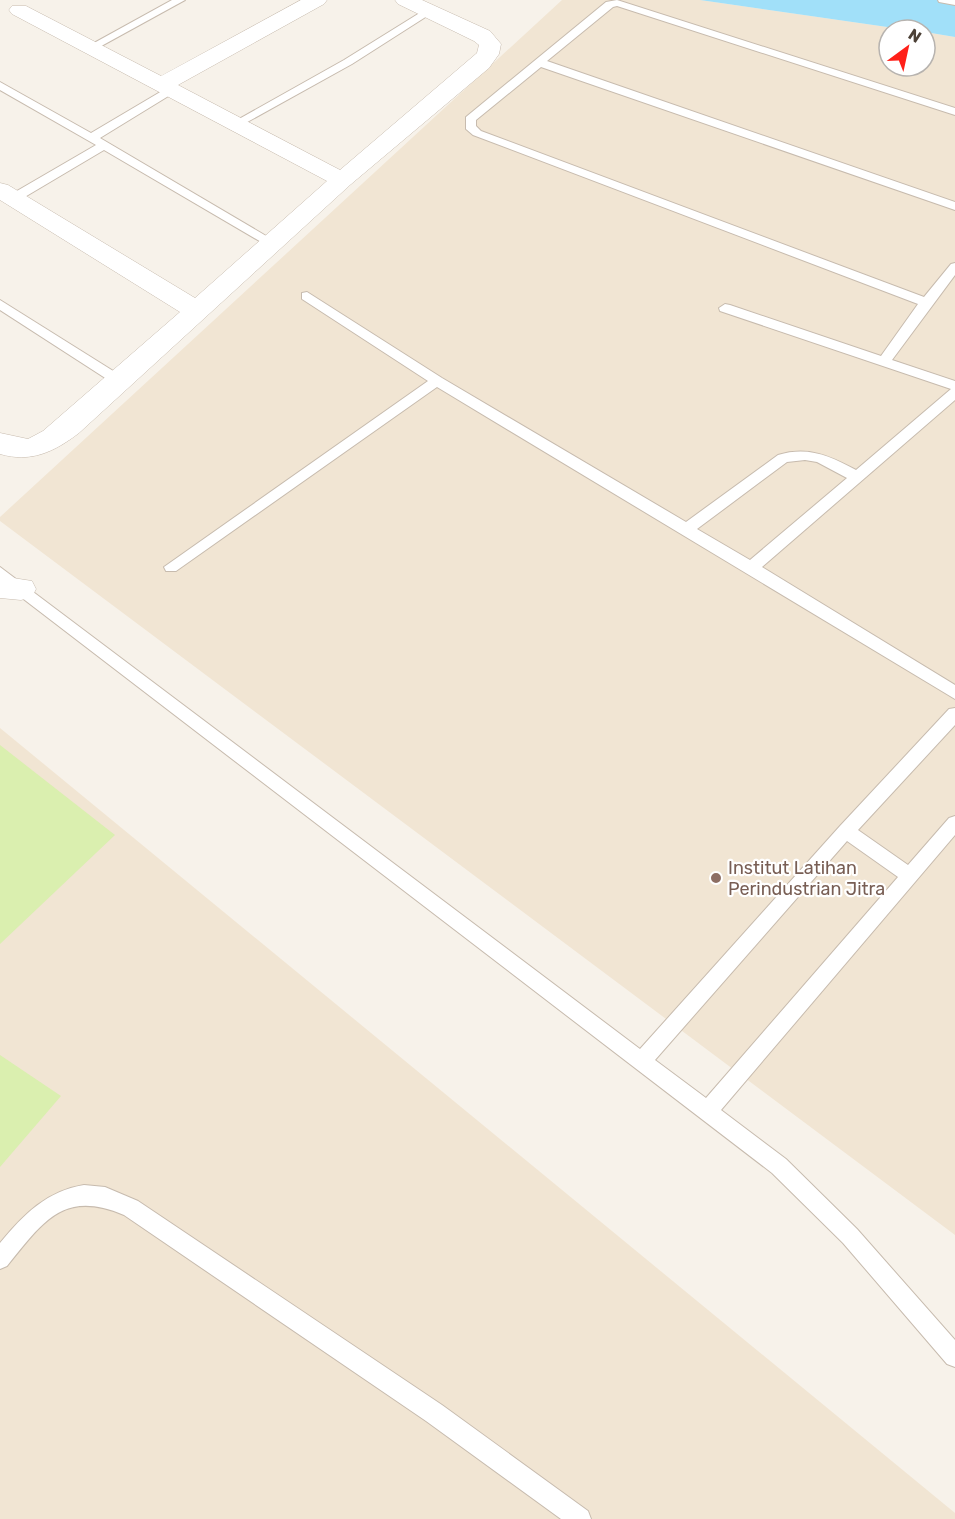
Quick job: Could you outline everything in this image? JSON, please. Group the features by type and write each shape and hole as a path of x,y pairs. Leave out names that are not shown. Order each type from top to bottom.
{"street":[{"path":"10,15 41,0"},
{"path":"166,88 317,0"},
{"path":"0,443 20,450 34,449 48,442 121,382 196,310 342,180 469,75 488,54 490,44 482,36 405,0"},
{"path":"10,15 90,48 342,180"},
{"path":"7,194 196,310"}],"lane":[{"path":"90,48 180,0"},
{"path":"943,0 955,2"},
{"path":"926,302 477,134 470,127 470,119 610,4 618,3 955,112"},
{"path":"236,124 348,62 430,11"},
{"path":"538,62 955,206"},
{"path":"0,85 272,243"},
{"path":"93,137 166,88"},
{"path":"7,194 105,145"},
{"path":"884,362 926,302 955,267"},
{"path":"307,296 437,381 687,529 955,693"},
{"path":"0,304 121,382"},
{"path":"725,308 955,386"},
{"path":"171,567 437,381"},
{"path":"751,568 955,393"},
{"path":"687,529 783,458 798,454 817,455 857,477"},
{"path":"7,583 708,1110 779,1166 850,1236 955,1356"},
{"path":"642,1061 846,831 955,714"},
{"path":"708,1110 955,823"},
{"path":"846,831 909,875"},
{"path":"0,1259 44,1209 63,1199 79,1194 101,1196 131,1208 434,1413 580,1519"}],"shaded area":[{"name":"Institut Latihan Perindustrian Jitra","path":"562,0 700,0 877,26 877,78 937,78 937,34 955,37 955,1235 0,521 0,517"},
{"path":"0,728 955,1513 955,1519 0,1519"}],"green space":[{"path":"0,745 115,835 0,944"},
{"path":"0,1055 61,1096 0,1167"}],"water":[{"path":"700,0 955,0 955,37 937,34 937,18 877,18 877,26"}],"place":[{"name":"Institut Latihan Perindustrian Jitra","path":"716,878"}]}
